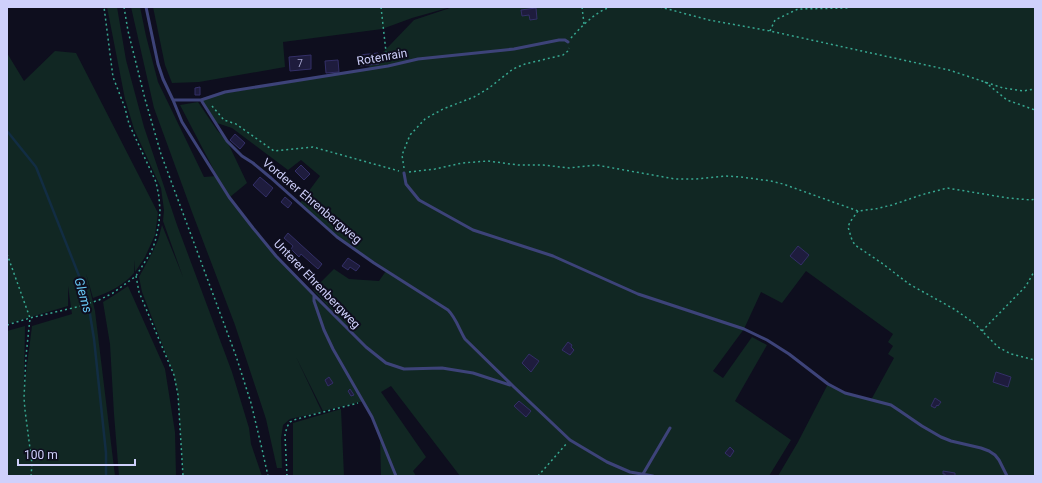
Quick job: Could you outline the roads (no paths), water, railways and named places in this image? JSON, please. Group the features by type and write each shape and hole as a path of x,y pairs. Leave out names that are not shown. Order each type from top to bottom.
{"lane":[{"path":"146,7 158,64 173,100 201,100"},
{"name":"Rotenrain","path":"201,100 225,92 388,66 418,59 514,49 559,40 565,40 568,42"},
{"name":"Unterer Ehrenbergweg","path":"173,100 182,122 229,197 276,256 366,347 386,363 404,369 442,368 473,373 514,387"},
{"name":"Vorderer Ehrenbergweg","path":"201,100 227,141 242,156 271,178 337,237 374,263 448,310 455,319 465,339 570,440 607,462 630,472 653,476"},
{"path":"404,173 406,184 419,200 473,230 553,256 638,294 744,329 767,340 789,354 828,384 845,393 891,405 941,437 989,451 999,460 1007,476"},
{"path":"314,295 314,301 324,330 333,349 372,417 396,476"},
{"path":"643,474 670,428"}],"waterway":[{"name":"Glems","path":"7,131 36,167 87,296 94,339 106,453 106,476"}]}
